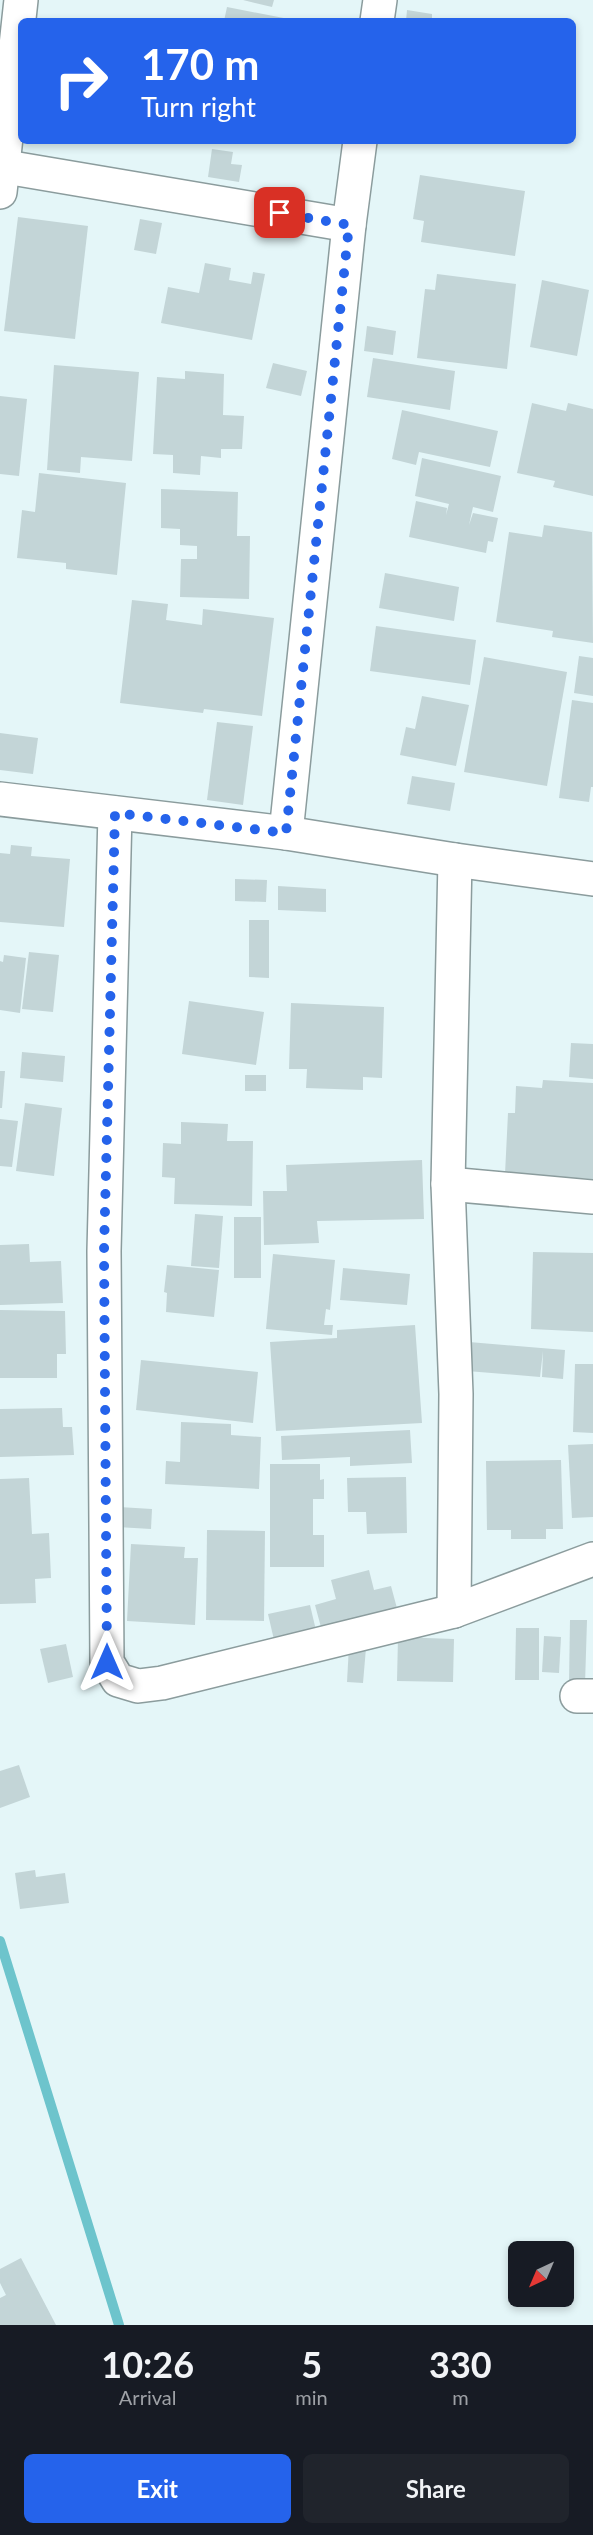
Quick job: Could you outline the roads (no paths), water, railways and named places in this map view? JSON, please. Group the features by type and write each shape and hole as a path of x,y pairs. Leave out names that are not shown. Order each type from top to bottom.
{"street":[{"path":"19,18 21,0"},
{"path":"377,18 380,0"},
{"path":"18,26 1,175 349,225"},
{"path":"286,833 349,225 360,144"},
{"path":"0,799 286,833 593,879"},
{"path":"115,813 104,1251 107,1662 118,1680 138,1686 162,1683 454,1611 593,1559"},
{"path":"454,1611 456,1394 448,1184 455,860"},
{"path":"448,1184 593,1197"}],"waterway":[{"path":"0,1941 119,2325"}]}
